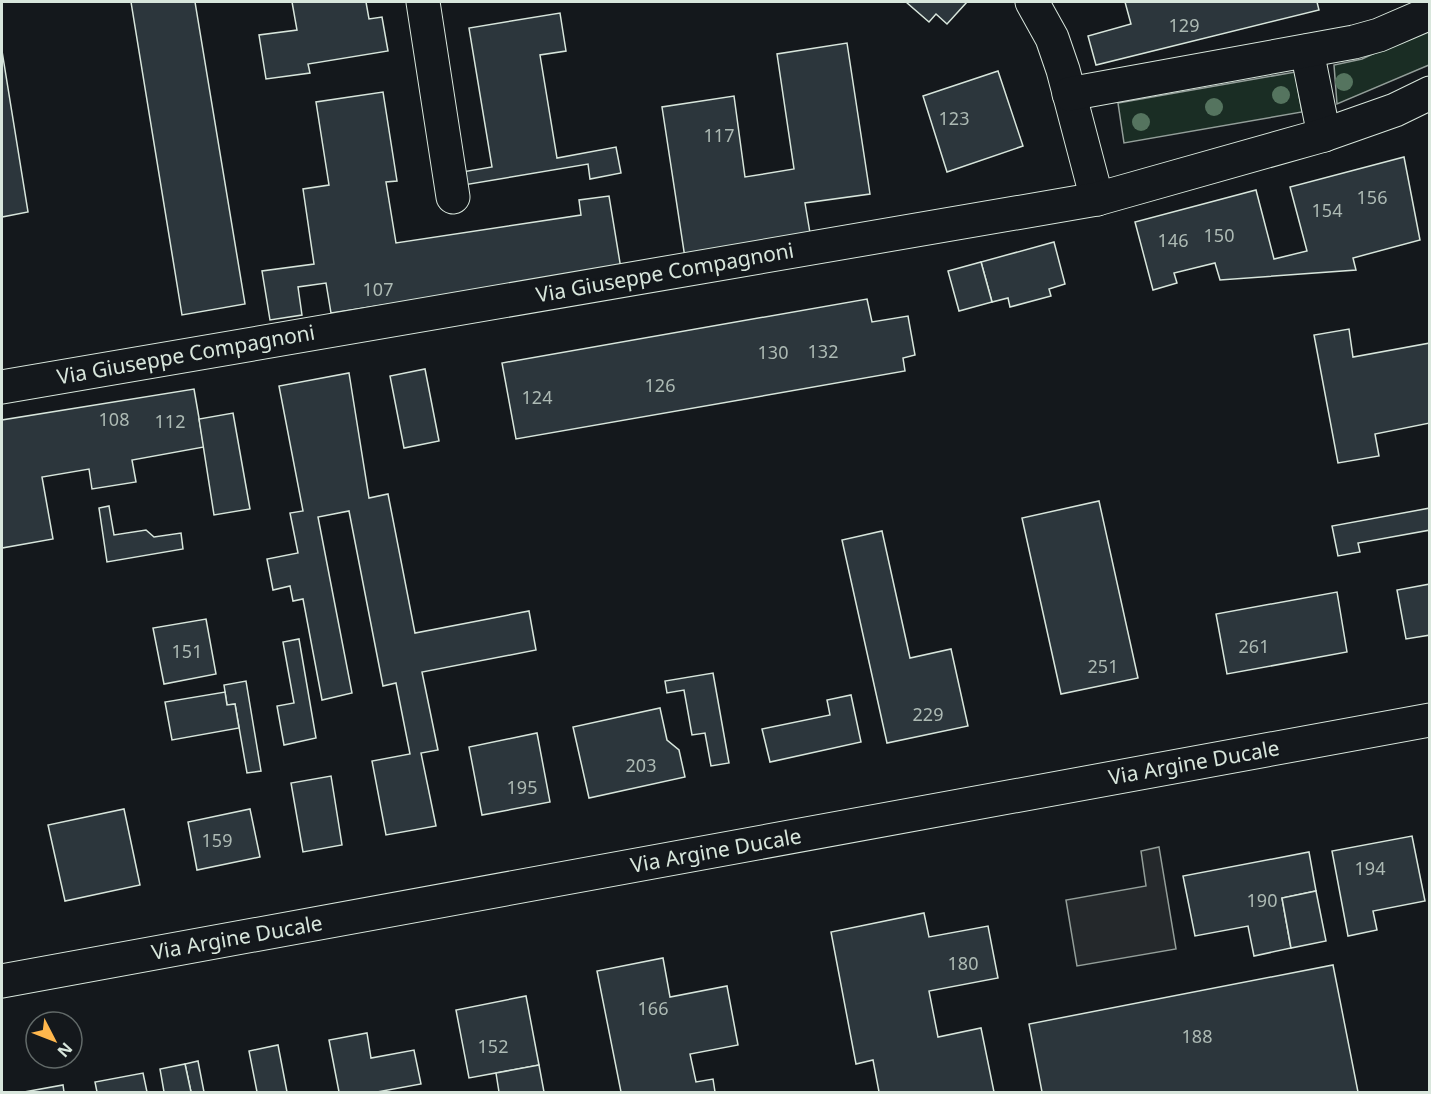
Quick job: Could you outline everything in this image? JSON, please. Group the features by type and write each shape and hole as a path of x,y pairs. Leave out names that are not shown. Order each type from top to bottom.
{"street":[{"path":"423,2 453,197"},
{"path":"1032,2 1052,38 1097,199"},
{"path":"1069,94 1307,51 1379,35 1430,13"},
{"path":"1307,51 1324,135"},
{"name":"Via Giuseppe Compagnoni","path":"2,387 1097,199 1324,135 1395,110 1430,93"},
{"name":"Via Argine Ducale","path":"2,981 1430,720"}],"green space":[{"path":"1429,26 1429,65 1337,104 1334,65 1362,59"},
{"path":"1295,72 1302,112 1124,143 1118,103"}],"shaded area":[{"path":"1159,847 1176,949 1077,966 1066,900 1146,886 1141,851"}],"building":[{"path":"131,2 195,2 245,304 182,315"},
{"path":"292,2 366,2 369,19 382,17 388,51 308,64 310,73 266,79 259,35 297,30"},
{"path":"906,2 967,2 947,24 936,14 929,22"},
{"path":"1125,2 1317,2 1319,10 1096,65 1088,36 1131,24"},
{"path":"560,13 566,51 540,55 557,158 616,147 621,173 590,179 588,164 458,186 456,173 492,167 469,28"},
{"path":"847,43 870,194 805,203 811,239 685,258 662,107 734,96 745,177 794,169 777,54"},
{"path":"2,51 28,212 2,217"},
{"path":"998,71 1023,146 947,172 923,96"},
{"path":"383,92 397,181 386,182 396,243 581,215 579,200 609,196 621,269 331,313 326,283 298,287 302,315 270,320 262,271 314,264 303,189 329,185 316,102"},
{"path":"1404,157 1420,240 1353,258 1356,270 1220,280 1215,263 1174,273 1177,283 1153,290 1135,222 1256,190 1274,259 1307,251 1290,187"},
{"path":"1054,242 1065,284 1049,289 1051,296 1010,307 1008,298 992,302 981,262"},
{"path":"981,262 992,302 959,311 948,271"},
{"path":"867,299 872,322 908,316 915,355 903,358 905,371 516,439 502,363"},
{"path":"1349,329 1353,357 1430,343 1430,423 1375,434 1379,456 1338,463 1314,335"},
{"path":"425,369 439,441 404,448 390,376"},
{"path":"349,373 369,498 388,494 415,633 529,611 536,650 422,672 438,750 421,753 436,826 386,835 372,761 410,754 396,683 383,686 349,511 318,517 352,693 322,700 303,599 293,601 290,586 273,590 267,559 298,553 290,513 303,511 279,386"},
{"path":"194,389 204,447 132,460 136,482 92,489 89,469 42,477 53,539 2,548 2,420"},
{"path":"233,413 250,509 214,515 199,419"},
{"path":"1099,501 1138,678 1061,694 1022,518"},
{"path":"109,506 114,535 146,530 154,537 181,533 183,549 107,562 99,508"},
{"path":"1430,508 1430,530 1358,543 1360,552 1338,556 1332,526"},
{"path":"882,531 910,658 951,649 968,726 887,743 842,540"},
{"path":"1430,584 1430,635 1406,639 1397,590"},
{"path":"1337,592 1347,652 1227,674 1216,614"},
{"path":"206,619 216,674 164,684 153,628"},
{"path":"299,639 316,738 284,745 277,706 294,703 283,642"},
{"path":"713,673 729,763 711,766 705,733 692,735 684,690 667,693 665,681"},
{"path":"246,681 261,771 247,773 235,704 227,705 224,685"},
{"path":"225,692 227,705 235,704 239,728 172,740 165,702"},
{"path":"851,695 861,742 770,762 762,729 830,715 827,700"},
{"path":"660,708 667,740 679,750 685,777 589,798 573,727"},
{"path":"537,733 550,802 482,815 469,747"},
{"path":"331,776 342,845 303,852 291,783"},
{"path":"124,809 140,885 65,901 48,825"},
{"path":"250,809 260,857 197,870 188,822"},
{"path":"1412,836 1425,901 1373,911 1377,930 1348,936 1332,851"},
{"path":"1309,852 1316,891 1282,898 1291,948 1254,956 1248,926 1195,936 1183,876"},
{"path":"1316,891 1326,941 1291,948 1282,898"},
{"path":"924,913 929,937 988,926 998,978 929,991 938,1037 981,1028 994,1092 879,1092 873,1060 856,1064 831,932"},
{"path":"663,958 670,997 727,986 738,1045 690,1054 696,1082 713,1079 715,1092 621,1092 597,971"},
{"path":"1333,965 1358,1092 1042,1092 1029,1024"},
{"path":"526,996 539,1065 469,1078 456,1010"},
{"path":"367,1033 371,1058 414,1050 421,1084 377,1092 339,1092 329,1040"},
{"path":"278,1045 287,1092 257,1092 249,1051"},
{"path":"198,1061 204,1092 191,1092 185,1064"},
{"path":"185,1064 191,1092 164,1092 160,1069"},
{"path":"539,1065 544,1092 499,1092 496,1073"},
{"path":"143,1073 147,1092 97,1092 95,1082"},
{"path":"63,1085 64,1092 24,1092"}]}
